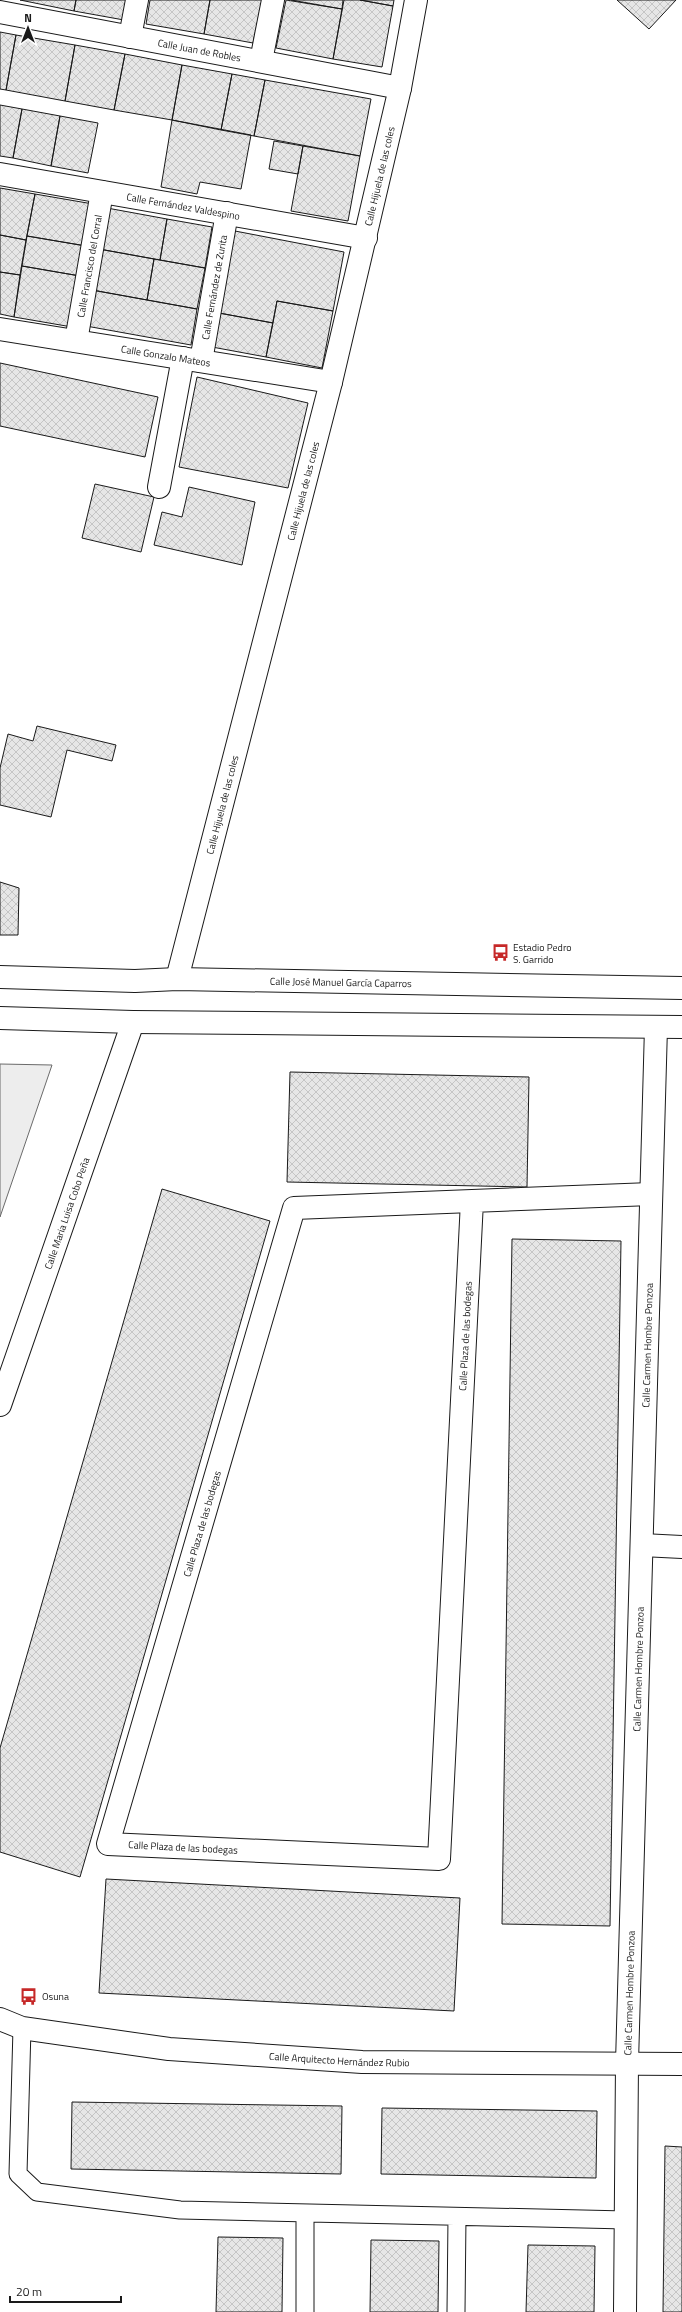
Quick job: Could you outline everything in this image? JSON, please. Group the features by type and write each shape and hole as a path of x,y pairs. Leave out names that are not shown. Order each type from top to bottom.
{"street":[{"path":"130,37 137,0"},
{"path":"261,61 273,0"},
{"name":"Calle Hijuela de las coles","path":"177,979 331,382 400,88 416,0"},
{"name":"Calle Juan de Robles","path":"4,9 130,37 400,88"},
{"name":"Calle Fernández Valdespino","path":"0,174 366,238"},
{"name":"Calle Francisco del Corral","path":"76,341 102,192"},
{"name":"Calle Fernández de Zurita","path":"192,360 227,213"},
{"name":"Calle Gonzalo Mateos","path":"0,329 331,382"},
{"path":"159,487 192,360"},
{"name":"Calle José Manuel García Caparros","path":"0,977 134,981 177,979 682,988"},
{"path":"0,1018 132,1022 682,1027"},
{"name":"Calle Maria Luisa Cobo Peña","path":"0,1405 132,1022"},
{"name":"Calle Carmen Hombre Ponzoa","path":"625,2312 627,2063 656,1027"},
{"name":"Calle Plaza de las bodegas","path":"472,1201 439,1859 108,1844 294,1208 472,1201 652,1194"},
{"path":"642,1545 682,1547"},
{"name":"Calle Arquitecto Hernández Rubio","path":"0,2020 22,2028 169,2049 362,2062 682,2064"}],"lane":[{"path":"22,2028 18,2174 37,2192 180,2210 626,2220"},
{"path":"305,2213 305,2312"},
{"path":"456,2312 457,2217"}],"shaded area":[{"path":"0,1064 52,1065 0,1217"}],"building":[{"path":"20,0 76,0 74,11"},
{"path":"76,0 128,0 124,20 74,11"},
{"path":"150,0 210,0 204,34 146,24"},
{"path":"210,0 262,0 253,43 204,34"},
{"path":"286,0 342,9 333,59 276,48"},
{"path":"291,0 343,0 342,9"},
{"path":"344,0 360,0 393,6 382,67 333,59"},
{"path":"360,0 394,0 393,6"},
{"path":"617,0 676,0 649,29"},
{"path":"0,32 16,35 6,90 0,89"},
{"path":"16,35 75,45 65,101 6,90"},
{"path":"75,45 125,54 114,110 65,101"},
{"path":"125,54 182,65 172,120 114,110"},
{"path":"182,65 232,74 221,130 172,120"},
{"path":"232,74 265,80 254,136 221,130"},
{"path":"265,80 371,99 360,156 254,136"},
{"path":"0,105 22,109 13,158 0,156"},
{"path":"22,109 60,116 51,166 13,158"},
{"path":"60,116 98,123 88,173 51,166"},
{"path":"172,120 251,135 241,189 200,182 197,194 161,187"},
{"path":"274,141 303,146 298,174 269,169"},
{"path":"303,146 360,156 348,221 291,211"},
{"path":"0,188 35,194 26,240 0,235"},
{"path":"35,194 93,204 86,246 27,236"},
{"path":"107,208 167,219 160,260 99,249"},
{"path":"167,219 212,227 205,268 160,260"},
{"path":"235,231 344,252 333,311 277,301 273,323 219,313"},
{"path":"0,235 26,240 20,275 0,272"},
{"path":"27,236 86,246 80,276 22,266"},
{"path":"99,249 154,259 147,300 92,290"},
{"path":"154,259 205,268 197,309 147,300"},
{"path":"22,266 80,276 72,327 14,317"},
{"path":"0,272 20,275 14,317 0,314"},
{"path":"92,290 197,309 191,345 86,326"},
{"path":"277,301 333,311 322,368 266,357"},
{"path":"219,313 273,323 266,357 212,347"},
{"path":"0,363 158,397 145,457 0,426"},
{"path":"197,377 308,403 288,488 179,467"},
{"path":"95,484 154,497 141,552 82,538"},
{"path":"189,487 255,502 242,565 154,545 162,512 182,517"},
{"path":"37,726 116,745 112,761 67,750 51,817 0,805 0,768 8,734 33,741"},
{"path":"0,882 19,888 18,935 0,935"},
{"path":"290,1072 529,1077 527,1187 287,1182"},
{"path":"162,1189 270,1221 80,1877 0,1852 0,1748"},
{"path":"512,1239 621,1241 610,1926 502,1924"},
{"path":"106,1879 460,1898 454,2011 99,1993"},
{"path":"72,2102 342,2106 341,2174 71,2169"},
{"path":"382,2108 597,2111 596,2178 381,2174"},
{"path":"665,2146 682,2147 682,2312 663,2312"},
{"path":"218,2237 283,2238 282,2312 216,2312"},
{"path":"371,2240 439,2241 438,2312 370,2312"},
{"path":"528,2245 595,2246 594,2312 526,2312"}],"place":[{"name":"Estadio Pedro S. Garrido","path":"500,953"},
{"name":"Osuna","path":"29,1996"}]}
